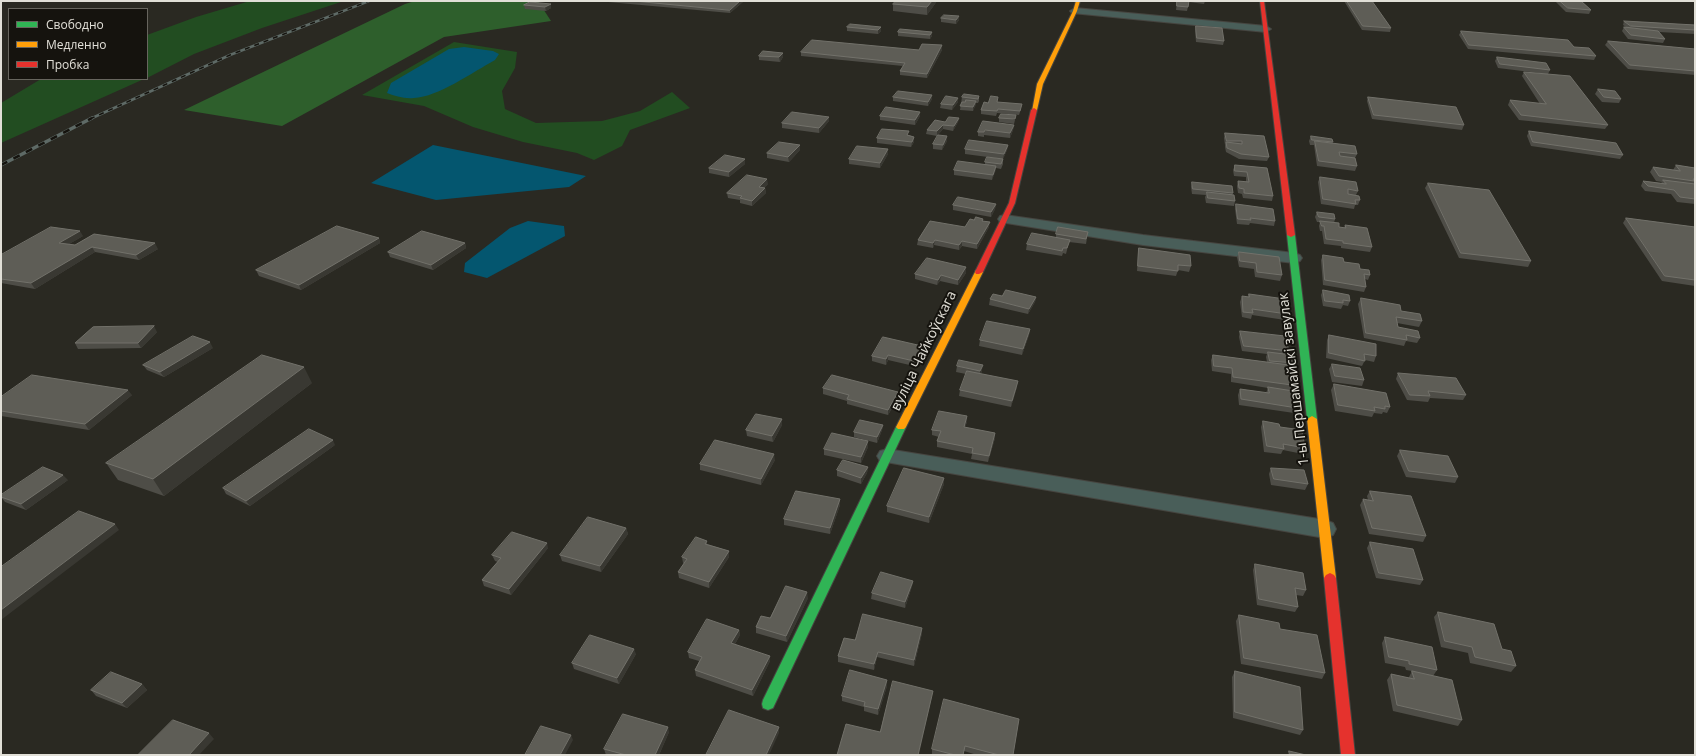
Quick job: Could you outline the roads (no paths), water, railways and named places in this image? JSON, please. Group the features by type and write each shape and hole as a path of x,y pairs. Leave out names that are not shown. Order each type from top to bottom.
{"street":[{"name":"вуліца Чайкоўскага","path":"768,704 887,456 1005,219 1012,203 1040,84 1075,11 1078,1"},
{"name":"1-ы Першамайскі завулак","path":"1262,1 1294,258 1325,529 1348,755"},
{"path":"1075,11 1266,29"},
{"path":"1005,219 1143,240 1294,258"},
{"path":"887,456 1325,529"}],"water":[{"path":"464,47 493,51 499,54 495,60 455,83 423,97 400,97 387,93 391,83 449,49"},
{"path":"433,145 586,176 569,187 436,200 371,183"},
{"path":"528,221 564,226 565,236 487,278 464,272 465,263 510,228"}],"railway":[{"path":"91,119 230,55 369,1"},
{"path":"1,165 91,119"}]}
